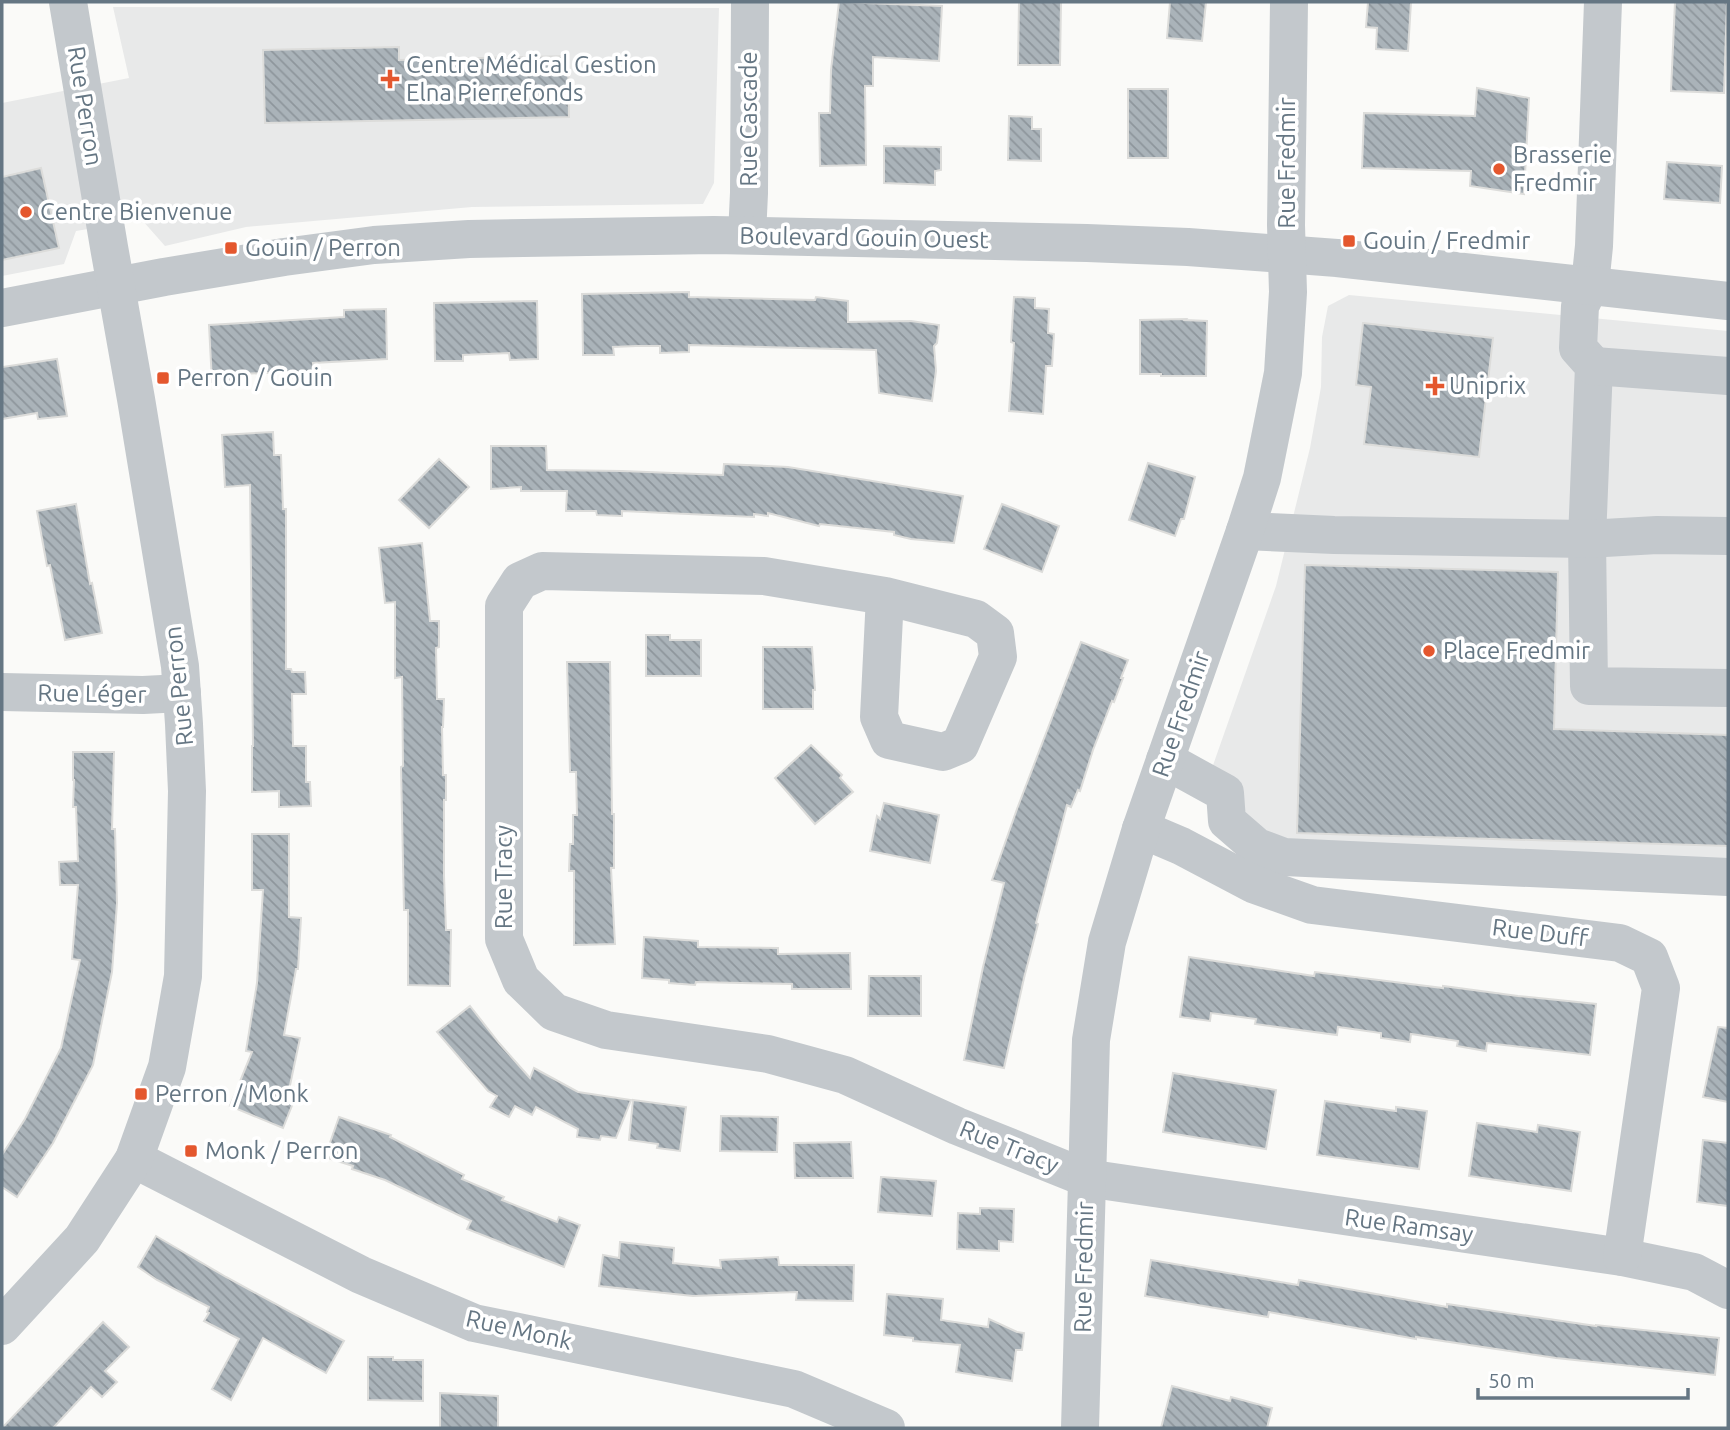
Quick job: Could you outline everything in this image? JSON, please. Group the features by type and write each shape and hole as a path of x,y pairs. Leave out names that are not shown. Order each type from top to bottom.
{"street":[{"name":"Rue Perron","path":"2,1326 82,1239 134,1159 167,1067 183,976 187,791 182,693 136,399 68,2"},
{"name":"Rue Cascade","path":"747,236 750,2"},
{"name":"Rue Fredmir","path":"1080,1428 1091,1040 1107,942 1141,829 1262,478 1281,383 1288,303 1286,225 1289,2"},
{"path":"1604,2 1594,246 1590,285 1580,306 1578,348 1594,366 1587,539 1589,686 1728,688"},
{"name":"Boulevard Gouin Ouest","path":"2,308 116,285 284,257 402,242 747,236 1087,243 1287,253 1728,301"},
{"path":"1594,366 1728,376"},
{"path":"1245,531 1587,539 1657,535 1728,536"},
{"name":"Rue Tracy","path":"885,596 764,576 542,572 520,581 504,606 504,939 521,980 554,1012 606,1030 768,1054 845,1075 957,1126 1086,1178"},
{"name":"Rue Léger","path":"2,692 143,695 182,693"},
{"path":"1165,760 1225,793 1227,821 1257,847 1284,857 1728,877"},
{"name":"Rue Duff","path":"1141,829 1181,846 1253,884 1312,905 1620,943 1649,957 1661,988 1622,1257"},
{"name":"Rue Monk","path":"134,1159 361,1275 474,1323 794,1388 886,1428"},
{"name":"Rue Ramsay","path":"1086,1178 1622,1257 1694,1272 1728,1290"}],"shaded area":[{"path":"113,7 719,8 714,183 703,204 472,207 246,227 165,246 142,220 76,231 64,264 2,276 2,103 129,78"},
{"path":"1349,295 1728,331 1728,894 1248,842 1205,788 1276,586 1310,448 1321,387 1322,337 1328,306"}],"building":[{"path":"839,2 942,6 939,61 873,57 873,86 865,86 866,165 820,166 819,113 830,113 831,70"},
{"path":"1019,2 1061,2 1060,65 1018,65"},
{"path":"1170,2 1206,2 1202,41 1167,38"},
{"path":"1368,2 1411,2 1408,51 1376,49 1377,28 1366,27"},
{"path":"1675,2 1727,2 1724,93 1671,91"},
{"path":"399,47 399,60 568,56 569,117 265,123 263,50"},
{"path":"1477,88 1529,98 1524,194 1470,186 1471,171 1362,168 1364,113 1475,116"},
{"path":"1128,89 1168,89 1168,158 1128,158"},
{"path":"1009,116 1032,117 1032,129 1041,129 1041,161 1008,160"},
{"path":"884,146 941,147 941,170 935,171 935,185 884,183"},
{"path":"1667,162 1722,166 1720,203 1664,199"},
{"name":"Centre Bienvenue","path":"41,168 59,248 2,260 2,177"},
{"path":"689,292 689,297 815,300 816,297 848,301 848,322 911,321 939,325 937,343 934,346 936,371 932,401 879,393 876,350 689,345 689,352 660,353 660,346 636,346 613,347 614,355 583,355 582,294"},
{"path":"1014,297 1035,298 1035,308 1049,309 1048,333 1054,334 1052,366 1046,366 1043,414 1009,411"},
{"path":"537,301 538,359 510,360 509,353 463,355 463,361 435,361 434,303"},
{"path":"386,309 387,359 313,363 314,377 286,378 286,372 240,374 240,381 212,382 209,325 344,317 344,310"},
{"path":"1140,320 1207,321 1206,376 1140,374"},
{"path":"1363,323 1493,338 1479,457 1364,444 1371,387 1356,385"},
{"path":"57,359 67,416 38,419 37,413 2,419 2,367"},
{"path":"273,432 274,455 281,455 283,509 286,509 286,669 305,672 306,694 292,694 293,746 306,746 306,782 310,782 311,806 279,807 279,791 252,792 250,485 225,487 222,435"},
{"path":"491,446 546,446 547,470 723,475 724,464 788,467 963,496 954,543 911,539 894,535 894,532 819,526 768,513 768,516 754,514 754,517 622,511 622,516 597,515 596,511 566,511 567,491 521,491 521,487 491,489"},
{"path":"439,459 469,487 429,528 399,500"},
{"path":"1148,463 1195,477 1184,519 1181,519 1175,536 1129,520"},
{"path":"76,504 102,633 65,640 37,511"},
{"path":"1002,504 1059,526 1042,572 984,549"},
{"path":"422,543 430,621 439,621 439,647 436,648 437,699 444,699 444,876 446,930 451,930 450,986 408,985 408,910 404,910 401,767 402,677 395,678 395,602 385,603 379,548"},
{"name":"Place Fredmir","path":"1305,565 1558,572 1554,729 1728,735 1728,846 1297,833"},
{"path":"646,635 670,635 670,640 701,640 701,676 646,676"},
{"path":"1081,642 1128,660 1123,678 1093,750 1080,791 1078,790 1071,807 1067,805 1036,923 1038,924 1004,1068 964,1060 1004,883 992,880"},
{"path":"763,647 812,647 815,690 813,709 763,709"},
{"path":"567,662 610,662 614,814 614,868 611,868 615,944 574,945 574,871 569,871 573,815 577,815 576,772 570,772"},
{"path":"811,745 842,775 840,778 853,792 815,824 775,778"},
{"path":"73,752 114,752 112,829 115,829 117,903 112,972 93,1065 53,1143 17,1197 2,1187 2,1155 25,1119 61,1048 80,960 72,959 78,885 60,885 59,862 78,861 76,807 73,807"},
{"path":"884,803 939,815 930,863 870,851 877,816 880,819"},
{"path":"252,834 289,834 289,917 301,918 298,969 284,1035 300,1038 289,1090 297,1093 283,1128 230,1106 252,1052 246,1051 257,983 263,890 252,890"},
{"path":"644,937 698,941 698,947 778,948 778,954 850,953 851,989 792,989 792,984 696,982 695,985 642,978"},
{"path":"1189,957 1314,976 1315,972 1596,1004 1590,1055 1487,1043 1486,1051 1457,1046 1458,1041 1411,1034 1410,1042 1381,1038 1381,1033 1338,1027 1337,1035 1255,1024 1256,1019 1211,1013 1210,1021 1180,1017"},
{"path":"869,976 921,976 921,1016 868,1016"},
{"path":"470,1006 530,1078 534,1068 578,1092 631,1100 616,1138 601,1136 600,1140 577,1137 578,1129 536,1107 532,1115 515,1106 509,1117 490,1107 497,1096 488,1091 437,1032"},
{"path":"1718,1027 1728,1028 1728,1102 1703,1097"},
{"path":"1173,1073 1276,1090 1266,1149 1163,1132"},
{"path":"633,1100 686,1107 680,1151 657,1148 658,1144 629,1140"},
{"path":"1325,1101 1396,1111 1396,1107 1427,1111 1419,1169 1317,1155"},
{"path":"721,1116 778,1117 777,1152 720,1151"},
{"path":"339,1117 391,1135 390,1137 464,1175 462,1179 504,1197 502,1200 557,1222 559,1217 580,1225 564,1267 467,1229 471,1221 385,1180 325,1157"},
{"path":"1477,1123 1537,1132 1538,1125 1580,1132 1571,1191 1469,1176"},
{"path":"1703,1140 1728,1143 1728,1206 1697,1202"},
{"path":"851,1142 853,1178 795,1178 794,1143"},
{"path":"881,1177 936,1181 932,1216 878,1212"},
{"path":"980,1208 1014,1209 1013,1242 999,1241 999,1251 957,1249 958,1213 980,1214"},
{"path":"156,1236 344,1341 326,1373 263,1338 231,1400 212,1389 239,1339 204,1321 209,1307 138,1267"},
{"path":"620,1242 674,1248 673,1263 721,1268 720,1260 778,1257 779,1265 854,1265 853,1301 796,1300 797,1292 693,1296 599,1286 603,1255 619,1258"},
{"path":"1151,1260 1298,1285 1299,1280 1447,1307 1447,1304 1596,1326 1719,1338 1715,1375 1556,1358 1416,1339 1269,1312 1268,1317 1145,1296"},
{"path":"887,1294 943,1299 941,1320 988,1327 989,1319 1024,1333 1022,1350 1016,1350 1012,1381 956,1372 960,1345 913,1341 913,1338 884,1335"},
{"path":"103,1322 129,1347 105,1371 117,1382 102,1397 91,1387 53,1428 2,1428"},
{"path":"368,1357 423,1360 423,1401 368,1400"},
{"path":"1172,1386 1230,1401 1231,1397 1272,1408 1267,1428 1161,1428"},
{"path":"440,1393 498,1396 498,1428 440,1428"}],"place":[{"name":"Centre Médical Gestion Elna Pierrefonds","path":"390,79"},
{"name":"Brasserie Fredmir","path":"1499,169"},
{"name":"Centre Bienvenue","path":"26,212"},
{"name":"Gouin / Fredmir","path":"1349,241"},
{"name":"Gouin / Perron","path":"231,248"},
{"name":"Perron / Gouin","path":"163,378"},
{"name":"Uniprix","path":"1435,386"},
{"name":"Place Fredmir","path":"1429,651"},
{"name":"Perron / Monk","path":"141,1094"},
{"name":"Monk / Perron","path":"191,1151"}]}
